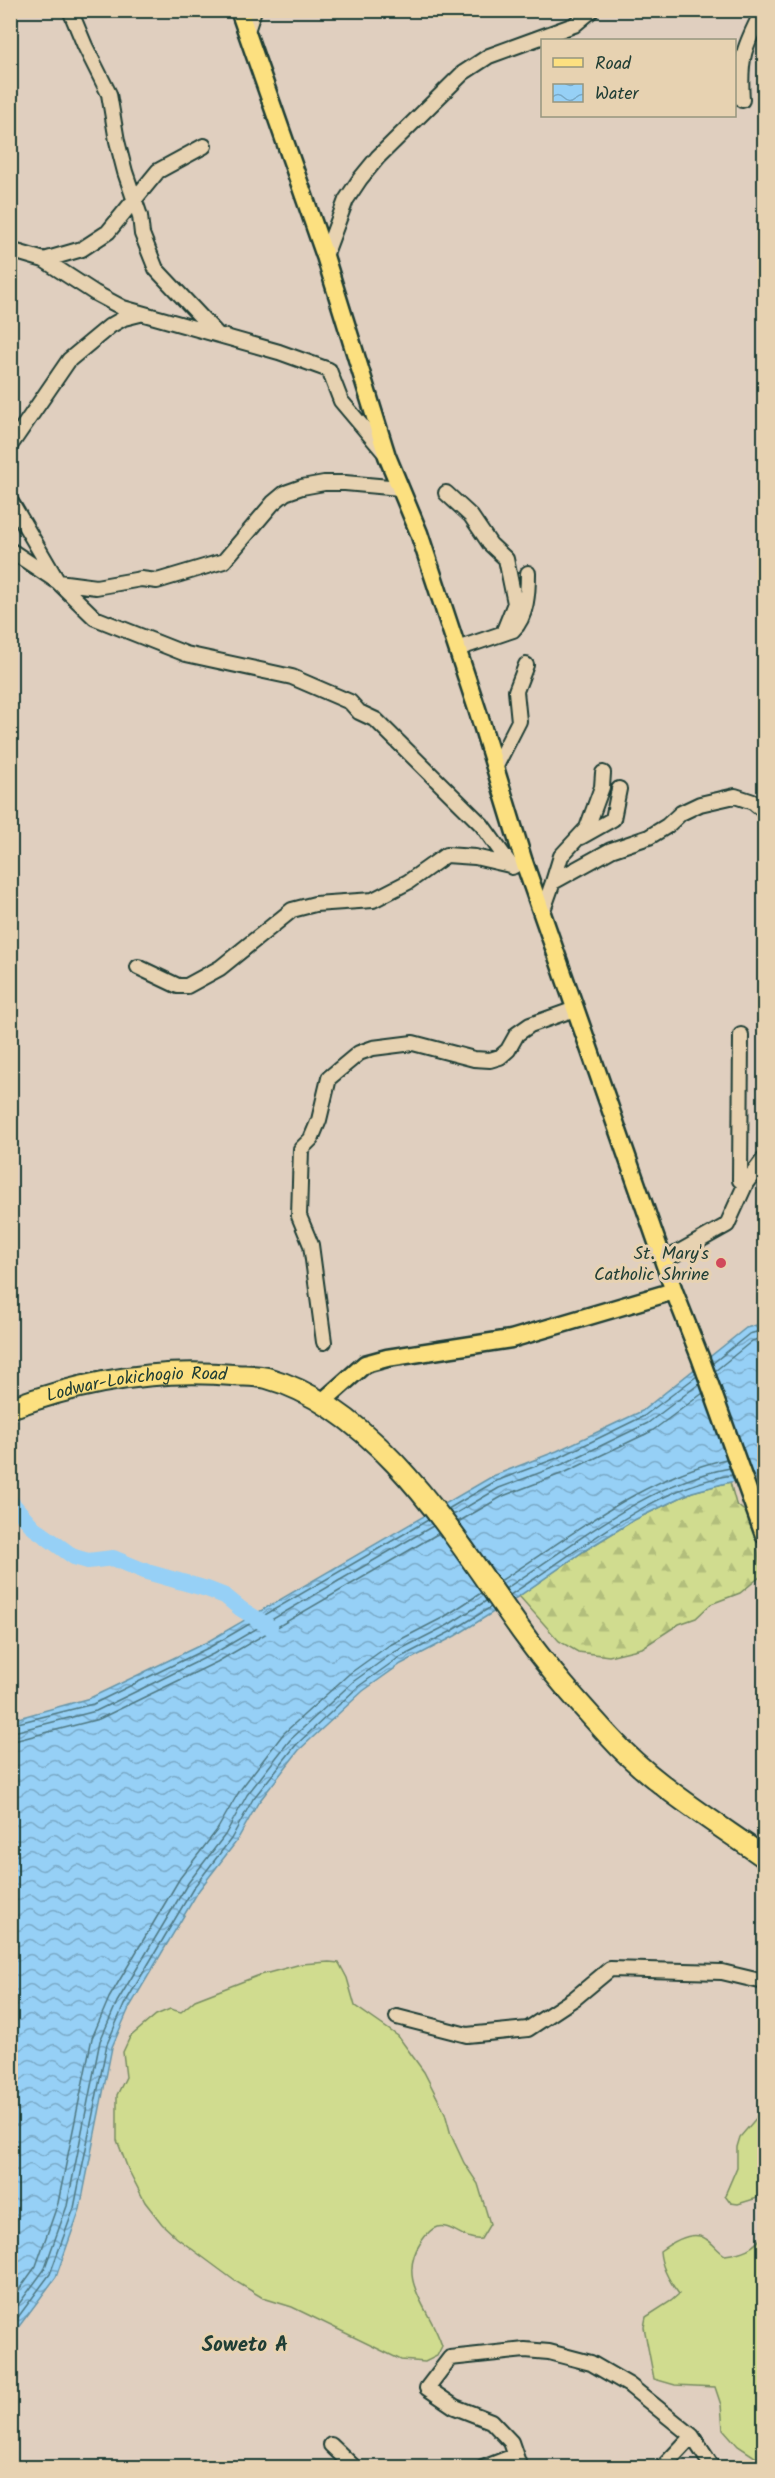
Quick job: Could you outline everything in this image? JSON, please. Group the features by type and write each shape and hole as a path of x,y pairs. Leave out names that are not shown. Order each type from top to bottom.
{"highway":[{"name":"Lodwar-Lokichogio Road","path":"10,1408 76,1387 162,1374 204,1372 266,1378 321,1403 377,1443 423,1495 527,1639 610,1738 661,1783 765,1857"}],"main road":[{"path":"239,10 325,256 387,456 419,533 457,649 495,768 518,864 542,913 663,1261 765,1534"},
{"path":"321,1403 365,1364 387,1358 512,1339 674,1291"}],"street":[{"path":"70,10 85,46 110,94 117,141 140,216 142,234 156,269 218,335"},
{"path":"230,10 247,31"},
{"path":"247,31 254,10"},
{"path":"325,256 346,200 360,179 378,157 463,73 489,56 574,25 592,10"},
{"path":"742,100 740,71 744,53 763,10"},
{"path":"44,260 82,249 108,232 158,171 204,146"},
{"path":"10,250 44,260 123,308 329,370 341,400 387,456"},
{"path":"10,446 69,360 110,326 124,318 143,313"},
{"path":"58,582 96,587 141,579 157,581 224,561 273,503 285,493 302,487 324,483 345,483 400,488"},
{"path":"446,493 471,516 490,544 506,559 515,603 502,633"},
{"path":"10,500 58,582"},
{"path":"10,550 58,582 96,618 186,654 292,677 350,702 359,712 376,720 518,864"},
{"path":"457,649 513,630 522,618 528,592 528,573"},
{"path":"495,768 519,721 516,691 526,665"},
{"path":"542,913 561,856 579,838 596,808 603,773"},
{"path":"579,838 613,819 619,789"},
{"path":"552,882 611,850 649,837 667,826 681,813 700,804 735,796 753,802 765,811"},
{"path":"138,967 178,986 187,986 220,968 292,910 315,904 373,900 408,882 446,855 518,864"},
{"path":"324,1342 311,1245 299,1216 299,1185 301,1149 311,1139 319,1120 329,1078 359,1053 398,1044 413,1043 474,1059 490,1060 500,1057 508,1050 518,1034 530,1025 575,1009"},
{"path":"741,1035 740,1180 746,1183"},
{"path":"663,1261 727,1225 746,1183 765,1159"},
{"path":"397,2017 467,2035 528,2029 575,1998 610,1969 722,1972 765,1982"},
{"path":"483,2468 517,2462 511,2442 491,2421 455,2407 427,2388 450,2358 525,2350 549,2352 591,2363 629,2385 692,2436 713,2468"},
{"path":"662,2468 692,2436"},
{"path":"331,2445 355,2468"}],"green space":[{"path":"730,1482 736,1504 748,1514 755,1525 761,1576 740,1593 711,1604 696,1618 679,1624 642,1648 609,1656 578,1652 559,1641 519,1596 634,1520 692,1492"},
{"path":"339,1963 347,1978 355,2006 398,2036 424,2072 445,2113 451,2135 464,2163 478,2184 490,2224 481,2239 469,2237 447,2227 434,2228 424,2237 414,2256 413,2282 442,2346 437,2356 425,2362 401,2360 292,2307 263,2298 235,2281 177,2238 162,2224 145,2202 128,2169 117,2140 117,2095 126,2077 123,2052 130,2037 156,2015 170,2009 181,2012 195,2000 257,1976 301,1964"},
{"path":"764,2109 764,2196 738,2204 731,2203 725,2195 737,2167 737,2147 740,2137"},
{"path":"764,2234 764,2463 738,2446 723,2429 721,2405 715,2387 675,2385 654,2379 644,2327 646,2317 679,2294 666,2274 660,2251 682,2238 701,2236 725,2255 752,2247"}],"water":[{"path":"764,1323 764,1478 730,1482 692,1492 634,1520 455,1636 401,1664 363,1691 299,1750 258,1803 236,1842 199,1890 129,2008 112,2047 80,2209 56,2277 11,2337 11,1720 90,1698 207,1642 493,1476 557,1451 642,1411 746,1328"}],"waterway":[{"path":"10,1501 34,1528 74,1557 88,1561 113,1558 147,1572 207,1589 225,1596 270,1627"}],"place":[{"name":"St. Mary's Catholic Shrine","path":"721,1263"}],"district":[{"name":"Soweto A","path":"245,2344"}]}
